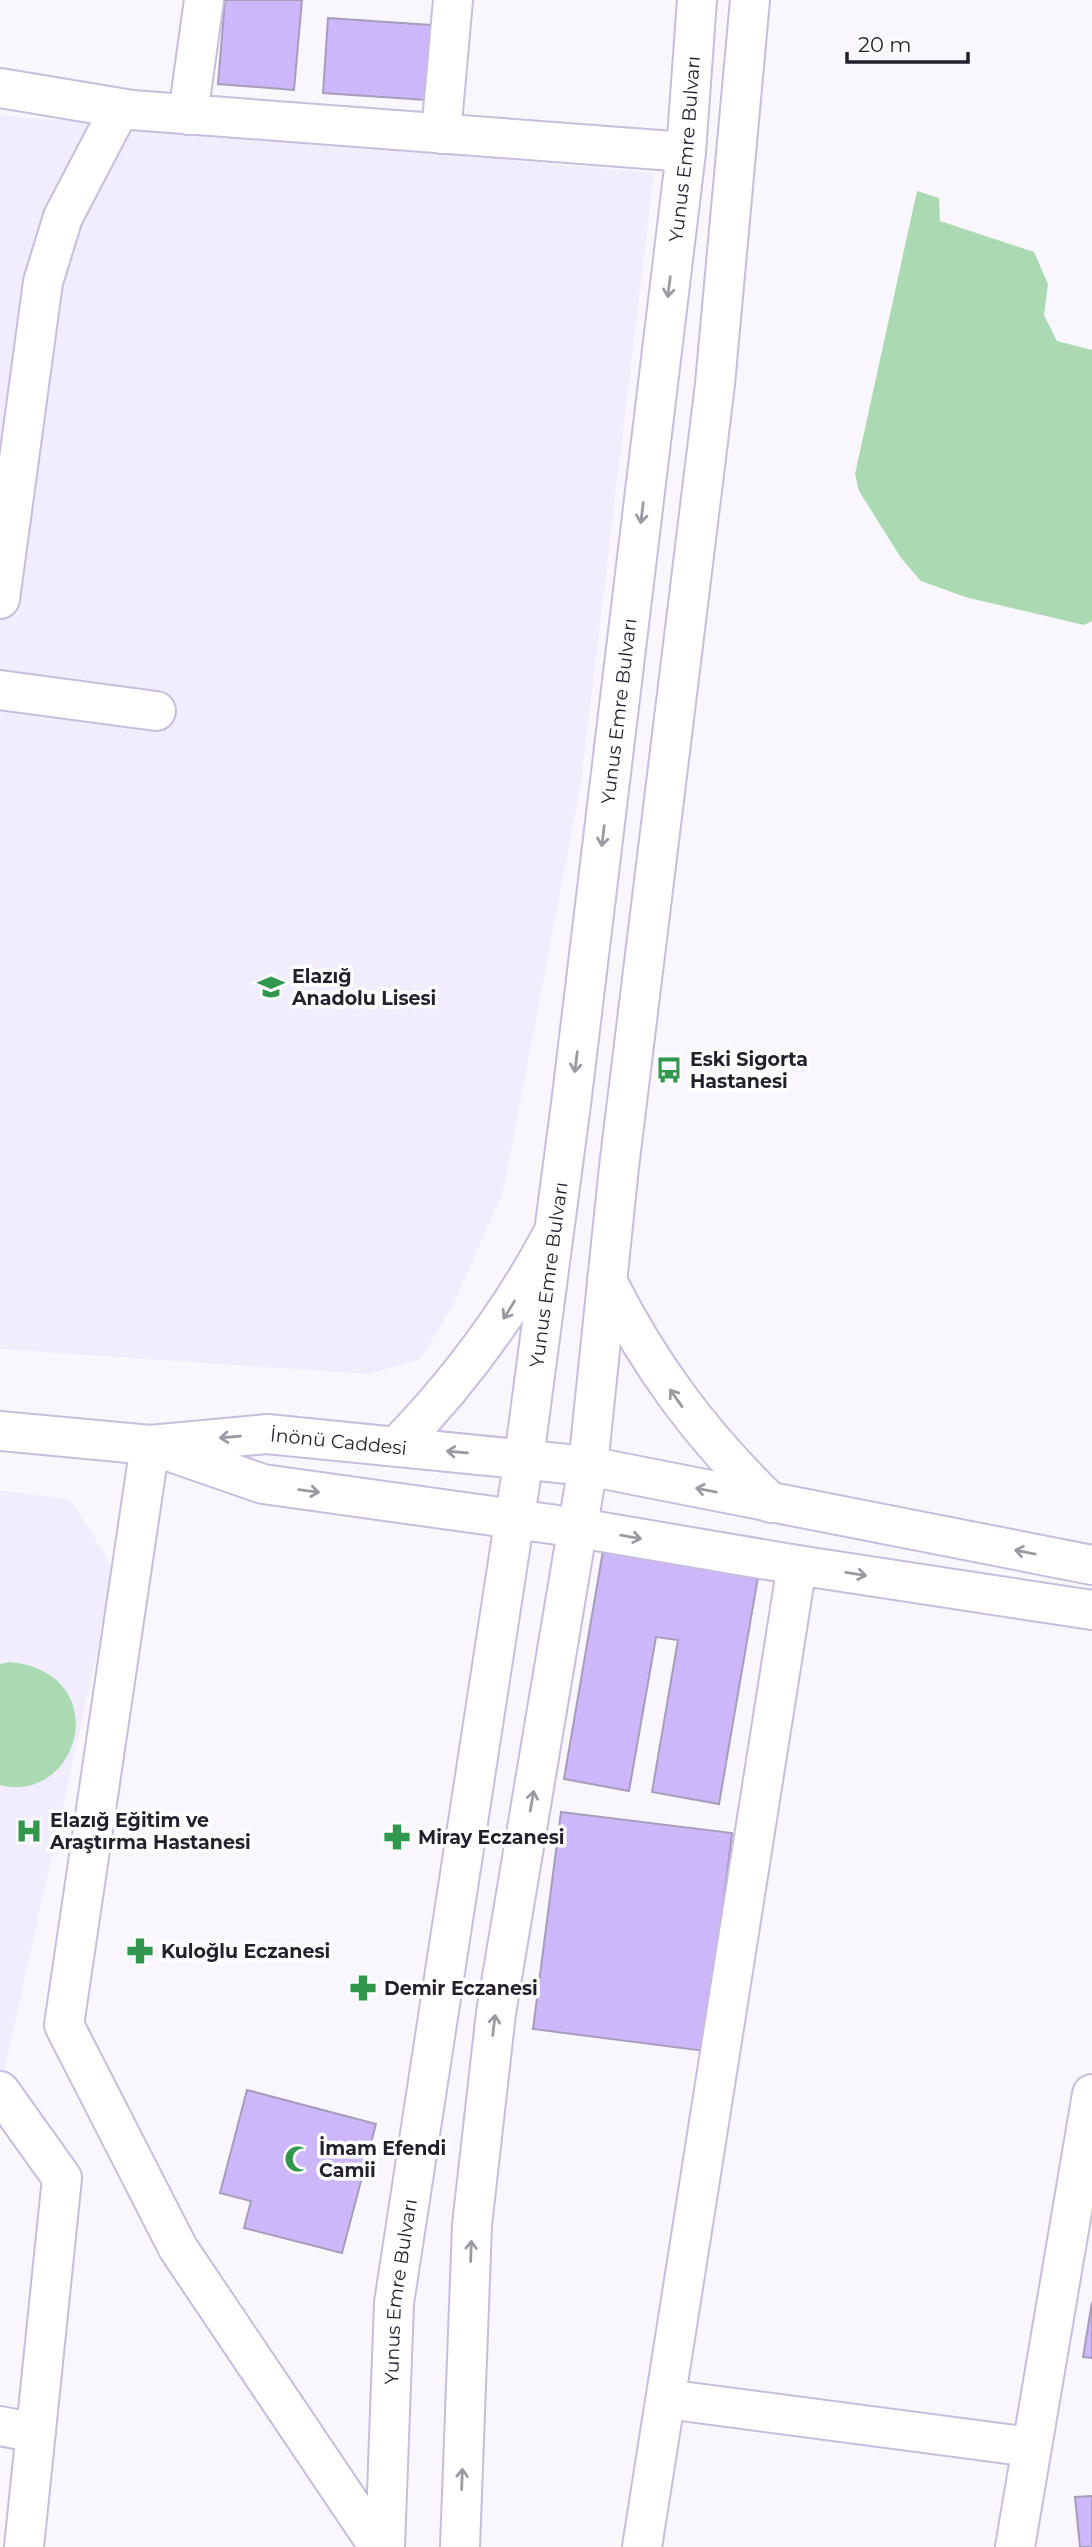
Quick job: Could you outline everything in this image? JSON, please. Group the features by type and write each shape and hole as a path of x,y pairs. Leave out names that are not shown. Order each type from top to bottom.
{"main road":[{"path":"188,115 204,0"},
{"path":"441,134 453,0"},
{"name":"Yunus Emre Bulvarı","path":"385,2547 394,2303 515,1519 555,1230 686,152 697,0"},
{"path":"460,2547 472,2225 494,2027 588,1466 607,1281 715,383 750,0"},
{"path":"0,88 120,108 188,115 686,152"},
{"path":"0,599 43,282 63,217 120,108"},
{"path":"0,690 156,711"},
{"path":"397,1446 436,1406 503,1320 555,1230"},
{"path":"607,1281 631,1328 688,1415 727,1461 771,1503"},
{"name":"İnönü Caddesi","path":"0,1432 150,1445 267,1434 524,1458 588,1466 1092,1566"},
{"path":"150,1445 64,2025 177,2248 379,2547"},
{"name":"İnönü Caddesi","path":"150,1445 263,1485 579,1528 797,1565 1092,1610"},
{"path":"642,2547 797,1565"},
{"path":"0,2091 62,2178 18,2429 24,2547"},
{"path":"1015,2547 1092,2094"},
{"path":"666,2399 1030,2447"}],"shaded area":[{"path":"0,115 654,173 581,782 503,1192 453,1305 420,1360 367,1374 0,1349"},
{"name":"Elazığ Eğitim ve Araştırma Hastanesi","path":"0,1490 71,1500 115,1571 0,2090"}],"green space":[{"path":"917,191 939,198 940,221 1034,252 1048,284 1044,315 1057,341 1092,350 1092,621 1084,625 965,597 921,581 901,558 859,491 855,474"},
{"path":"10,1662 43,1671 64,1689 75,1711 75,1735 66,1758 50,1776 28,1786 0,1785 0,1664"}],"building":[{"path":"225,0 302,0 294,90 218,84"},
{"path":"328,18 431,25 426,100 323,93"},
{"path":"604,1545 759,1571 719,1804 652,1792 678,1640 656,1637 629,1791 564,1779"},
{"path":"561,1812 732,1833 705,2051 533,2029"},
{"name":"İmam Efendi Camii","path":"247,2090 376,2124 342,2253 244,2228 251,2201 220,2193"},
{"path":"1092,2302 1092,2358 1083,2357"},
{"path":"1092,2496 1092,2547 1080,2547 1075,2497"}],"place":[{"name":"Elazığ Anadolu Lisesi","path":"271,987"},
{"name":"Eski Sigorta Hastanesi","path":"669,1070"},
{"name":"Elazığ Eğitim ve Araştırma Hastanesi","path":"29,1831"},
{"name":"Miray Eczanesi","path":"397,1837"},
{"name":"Kuloğlu Eczanesi","path":"140,1951"},
{"name":"Demir Eczanesi","path":"363,1988"},
{"name":"İmam Efendi Camii","path":"298,2159"}]}
